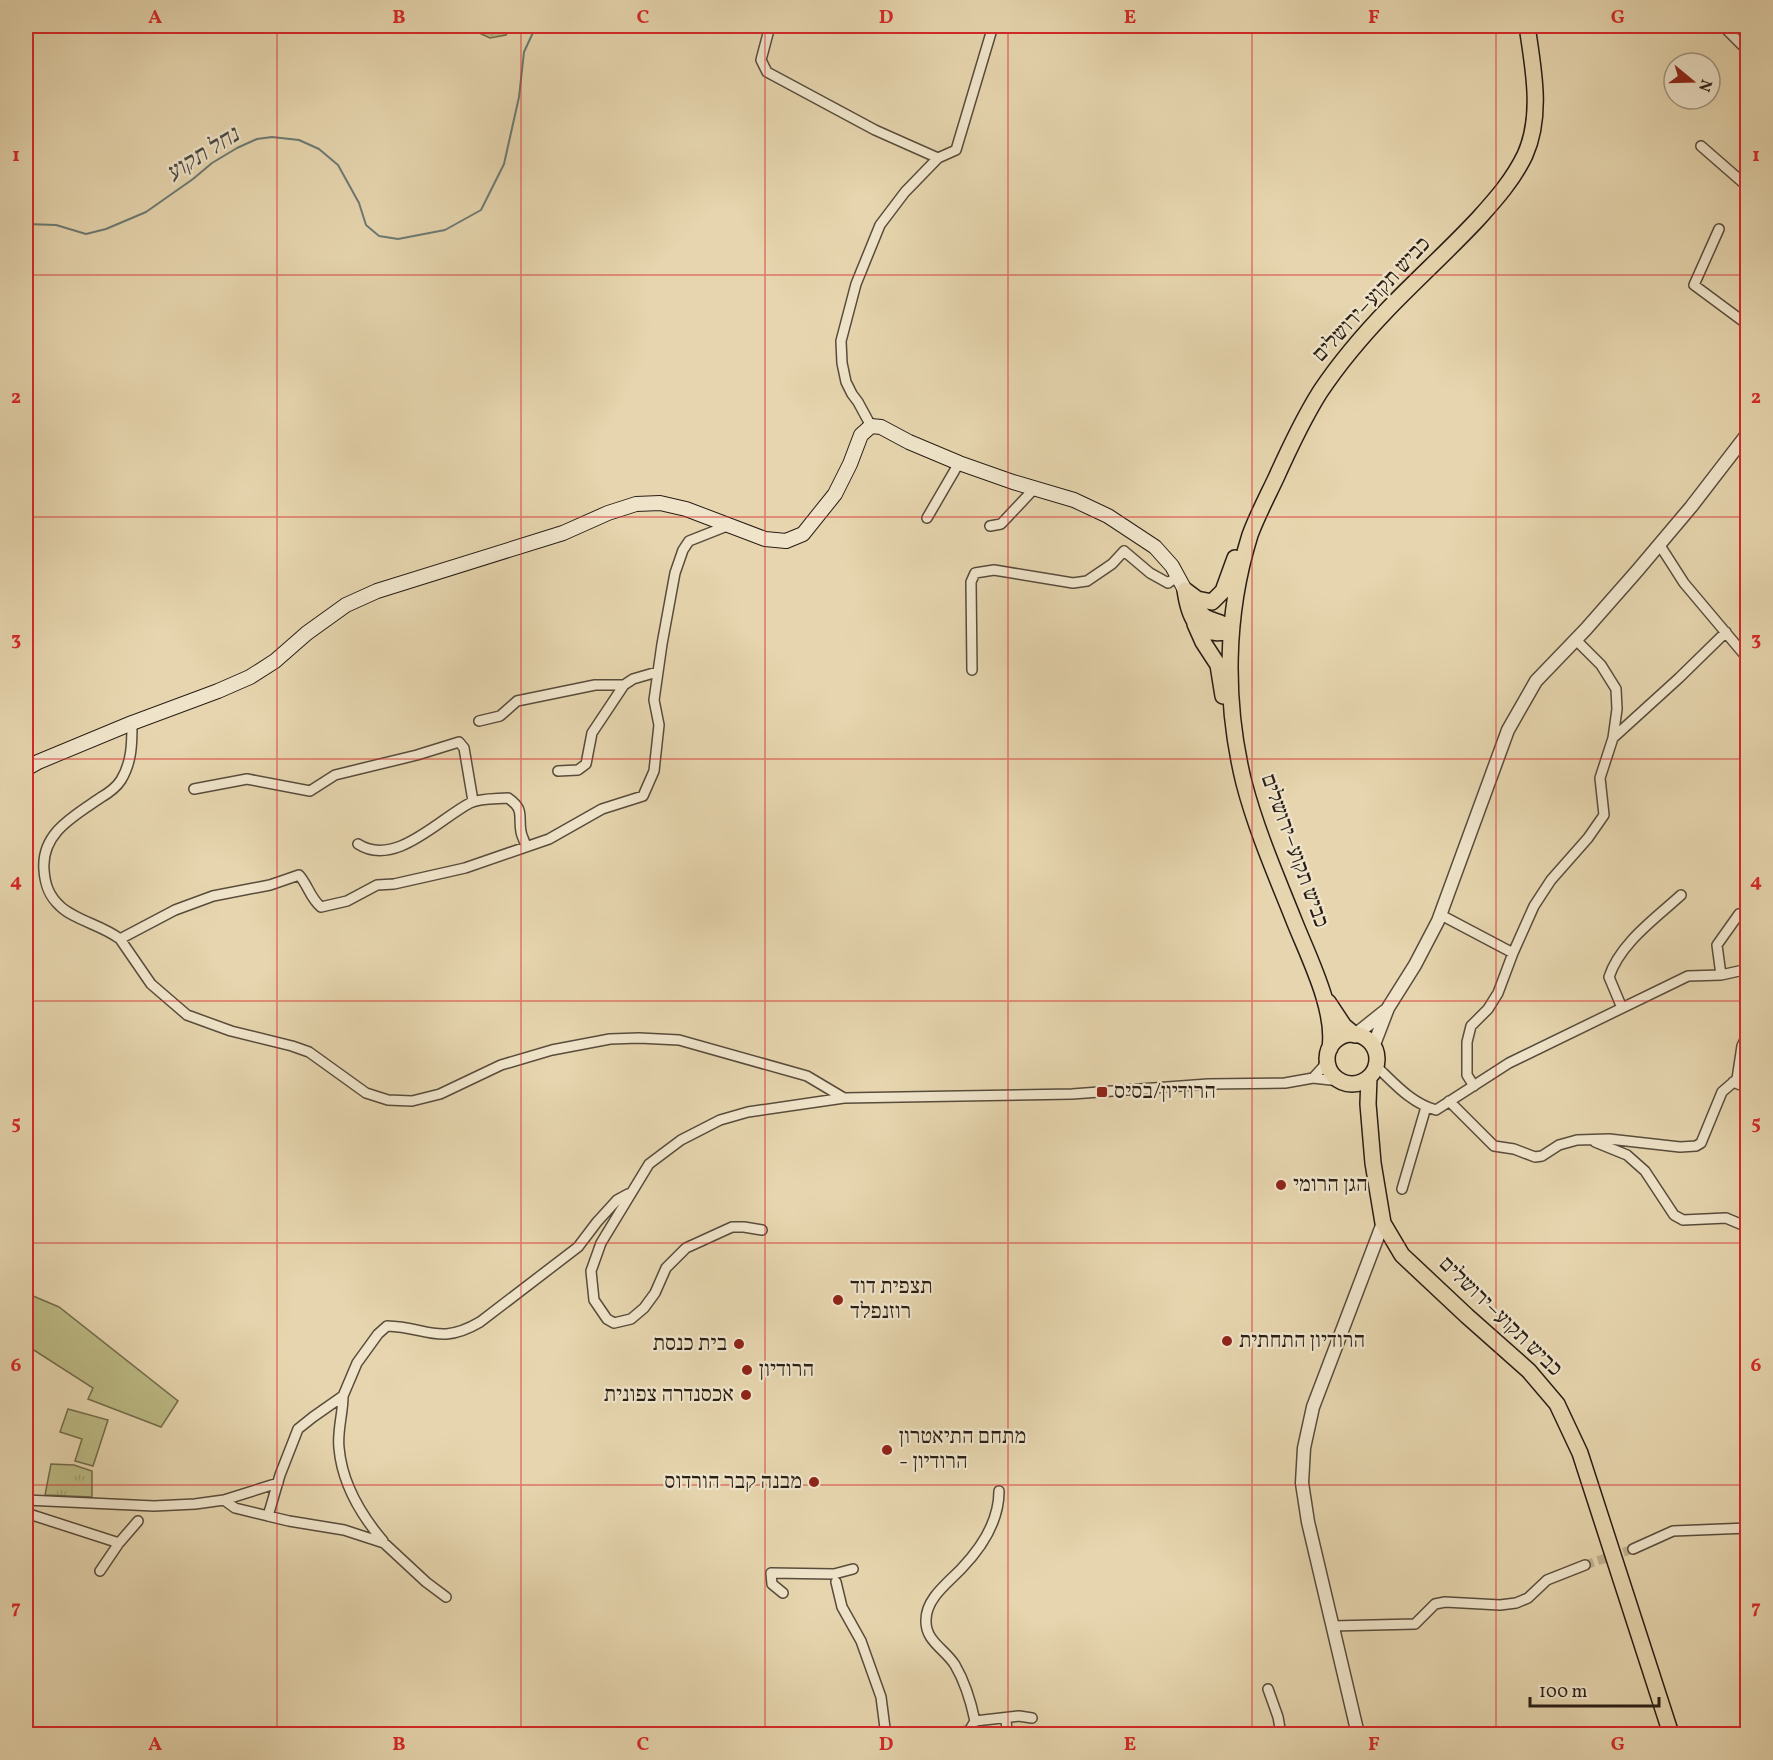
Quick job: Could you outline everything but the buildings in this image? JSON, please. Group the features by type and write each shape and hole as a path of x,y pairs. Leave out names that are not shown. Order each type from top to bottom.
{"main road":[{"name":"כביש תקוע–ירושלים","path":"1329,1052 1332,1037 1323,994 1260,836 1244,782 1234,727 1230,680 1230,631 1238,579 1251,533 1291,445 1320,392 1347,356 1389,309 1505,189 1526,153 1535,116 1534,76 1527,26"},
{"path":"26,769 132,723 218,692 250,677 346,605 377,591 563,533 608,513 636,504 660,503 686,509 765,539 786,541 803,534 835,494 861,435 871,426 881,427 958,463 1074,500 1126,528 1155,547 1172,566 1199,612 1207,618 1224,623 1230,631 1219,633 1207,631 1195,624"},
{"path":"1181,583 1197,599 1212,602 1222,591 1251,507 1275,456 1291,445"},
{"path":"1181,583 1188,609 1203,642 1218,665 1230,746 1240,761"},
{"name":"כביש תקוע–ירושלים","path":"1323,994 1344,1026 1356,1035"},
{"path":"1346,1082 1372,1072 1376,1054 1369,1041 1356,1035 1341,1037 1329,1052 1330,1071 1346,1082 1368,1104"},
{"name":"כביש תקוע–ירושלים","path":"1372,1072 1368,1104 1373,1163 1383,1222 1402,1255 1530,1371 1557,1404 1580,1453 1671,1734"}],"street":[{"path":"770,26 761,60 767,72 875,130 938,158"},
{"path":"871,426 846,382 841,341 855,284 880,225 905,192 938,158 956,150 993,26"},
{"path":"1723,26 1748,51"},
{"path":"1701,146 1748,187"},
{"path":"1719,229 1694,285 1748,325"},
{"path":"1373,1047 1388,1008 1415,965 1441,915 1508,730 1536,681 1576,640 1659,544 1748,432"},
{"path":"927,518 958,463"},
{"path":"990,526 1001,524 1034,489"},
{"path":"120,939 175,910 213,896 270,885 299,875 306,883 313,900 321,907 347,901 377,885 394,884 429,874 465,868 549,839 602,809 643,796 654,771 659,725 654,700 675,573 683,550 689,542 727,526"},
{"path":"1659,544 1684,583 1748,659"},
{"path":"972,670 971,582 975,573 994,570 1073,583 1087,581 1112,564 1124,551 1150,573 1168,583 1181,583"},
{"path":"1613,738 1726,632"},
{"path":"1474,1086 1467,1075 1467,1042 1471,1026 1488,1009 1498,993 1534,906 1551,880 1588,838 1604,814 1600,778 1613,738 1617,709 1616,689 1601,665 1576,640"},
{"path":"558,771 578,770 586,764 592,733 624,685 633,679 657,672"},
{"path":"479,721 500,716 518,701 595,686 624,685"},
{"path":"132,723 132,750 120,782 57,830 48,844 44,863 48,892 61,908 109,930 120,939 151,984 187,1015 223,1028 309,1052 366,1093 388,1100 412,1101 440,1094 501,1065 552,1050 610,1039 639,1038 679,1040 807,1076 844,1098"},
{"path":"194,789 248,779 310,791 335,775 459,742 464,748 473,801"},
{"path":"358,844 367,849 391,851 410,842 473,801 508,798 517,804 522,816 521,831 526,846"},
{"path":"1622,1008 1609,977 1612,966 1636,937 1681,895"},
{"path":"1726,974 1717,945 1739,914"},
{"path":"1441,915 1513,953"},
{"path":"1726,974 1748,969"},
{"path":"1372,1072 1426,1107 1436,1110 1509,1063 1688,976 1726,974 1748,976"},
{"path":"1356,1035 1388,1008"},
{"path":"1748,1033 1742,1046 1740,1078 1748,1088"},
{"path":"1313,1078 1323,1067 1329,1052"},
{"path":"762,1230 732,1227 686,1248 666,1268 655,1293 632,1320 614,1323 607,1319 594,1300 591,1271 601,1243 649,1164 681,1140 720,1120 772,1107 844,1098 1072,1094 1208,1084 1285,1083 1313,1078 1346,1082"},
{"path":"1449,1101 1494,1146 1514,1149 1535,1157 1542,1156 1566,1142 1590,1140 1609,1139 1680,1147 1696,1146 1701,1143 1722,1092 1740,1078"},
{"path":"1402,1189 1426,1107"},
{"path":"1590,1140 1627,1155 1646,1171 1674,1215 1683,1220 1726,1218 1745,1226 1748,1230"},
{"path":"446,1596 426,1582 384,1543 366,1521 343,1471 339,1448 343,1396 357,1363 378,1334 387,1326 444,1335 464,1331 480,1322 578,1247 617,1200 630,1193"},
{"path":"1358,1734 1308,1522 1302,1483 1304,1448 1313,1407 1383,1222"},
{"path":"268,1516 298,1429 343,1396"},
{"path":"26,1500 154,1506 224,1500 278,1483"},
{"path":"953,1734 969,1731 975,1721 965,1686 956,1667 945,1652 936,1647 926,1618 930,1603 962,1568 995,1520 999,1505 999,1491"},
{"path":"224,1500 235,1508 289,1521 344,1530 384,1543"},
{"path":"26,1513 119,1544"},
{"path":"100,1571 138,1521"},
{"path":"1634,1549 1673,1531 1748,1528"},
{"path":"1332,1626 1416,1624 1436,1604 1444,1602 1500,1605 1516,1603 1528,1598 1546,1580 1586,1565"},
{"path":"783,1593 772,1584 771,1573 834,1574 853,1569"},
{"path":"836,1582 843,1607 861,1641 881,1697 885,1728 881,1734"},
{"path":"1268,1689 1278,1717 1281,1734"},
{"path":"975,1721 1019,1716 1032,1718"},
{"path":"1006,1718 1007,1734"}],"green space":[{"path":"417,26 511,26 506,35 490,38 475,31 436,33"},
{"path":"26,1293 59,1307 178,1401 161,1427 88,1399 93,1388 26,1345"},
{"path":"68,1409 108,1420 93,1466 75,1461 82,1439 60,1432"},
{"path":"51,1464 74,1465 92,1471 92,1497 45,1495"}],"waterway":[{"name":"נחל תקוע","path":"26,224 56,225 86,234 106,229 146,212 212,163 237,148 257,139 272,137 299,140 319,149 338,165 359,203 366,225 379,236 398,239 445,230 481,210 504,164 519,97 524,52 536,26"}],"tunnel":[{"path":"1585,1565 1633,1549"}],"place":[{"name":"הרודיון/בסיס","path":"1102,1092"},
{"name":"הגן הרומי","path":"1281,1185"},
{"name":"תצפית דוד רוזנפלד","path":"838,1300"},
{"name":"הרודיון התחתית","path":"1227,1341"},
{"name":"בית כנסת","path":"739,1344"},
{"name":"הרודיון","path":"747,1370"},
{"name":"אכסנדרה צפונית","path":"746,1395"},
{"name":"מתחם התיאטרון - הרודיון","path":"887,1450"},
{"name":"מבנה קבר הורדוס","path":"814,1482"}]}
